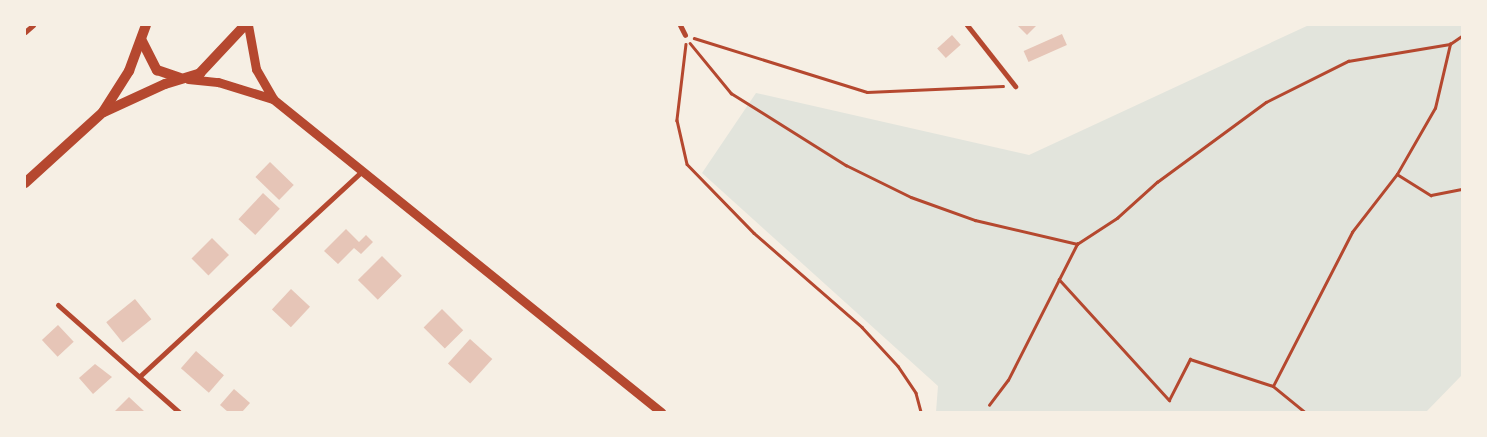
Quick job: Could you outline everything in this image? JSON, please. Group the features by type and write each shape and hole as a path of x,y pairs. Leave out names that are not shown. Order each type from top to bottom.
{"main road":[{"path":"25,183 103,112 129,71 146,25"},
{"path":"103,112 164,84 188,79 217,60 246,25"},
{"path":"142,39 148,59 157,70 188,79"}],"street":[{"path":"25,32 33,25"},
{"path":"246,25 256,69 273,99 660,412"},
{"path":"680,25 685,35"},
{"path":"967,25 1015,86"},
{"path":"188,79 218,82 273,99"},
{"path":"140,376 361,172"},
{"path":"58,305 179,412"}],"path":[{"path":"685,35 867,92 1015,86"},
{"path":"685,35 702,63 731,93 846,165 911,197 976,220 1077,244"},
{"path":"685,35 686,62 677,120 687,164 754,233 862,327 898,366 916,393 921,412"},
{"path":"989,405 1008,380 1077,244 1117,218 1157,182 1266,102 1348,61 1450,44 1462,36"},
{"path":"1273,386 1352,232 1397,174 1435,108 1450,44"},
{"path":"1397,174 1431,195 1462,189"},
{"path":"1059,279 1169,400 1190,359 1273,386 1305,412"}],"shaded area":[{"path":"1309,25 1462,25 1461,376 1426,412 936,412 938,386 702,173 756,93 1029,155"}],"building":[{"path":"1017,25 1037,25 1027,35"},
{"path":"1062,34 1067,45 1029,62 1024,51"},
{"path":"952,35 961,45 946,58 937,48"},
{"path":"270,162 294,185 279,200 255,177"},
{"path":"263,193 280,209 255,235 238,219"},
{"path":"346,229 359,242 366,235 373,242 361,254 354,248 338,264 324,251"},
{"path":"212,238 229,255 208,275 191,259"},
{"path":"382,256 402,276 378,300 358,280"},
{"path":"291,289 310,307 291,327 272,309"},
{"path":"135,299 151,319 123,342 106,322"},
{"path":"442,309 463,330 445,349 424,327"},
{"path":"58,325 74,342 58,357 42,340"},
{"path":"470,339 492,359 470,384 448,364"},
{"path":"196,351 224,375 209,393 181,368"},
{"path":"95,364 112,377 93,394 79,378"},
{"path":"234,389 250,403 242,412 228,412 220,405"},
{"path":"129,397 145,412 114,412"}]}
